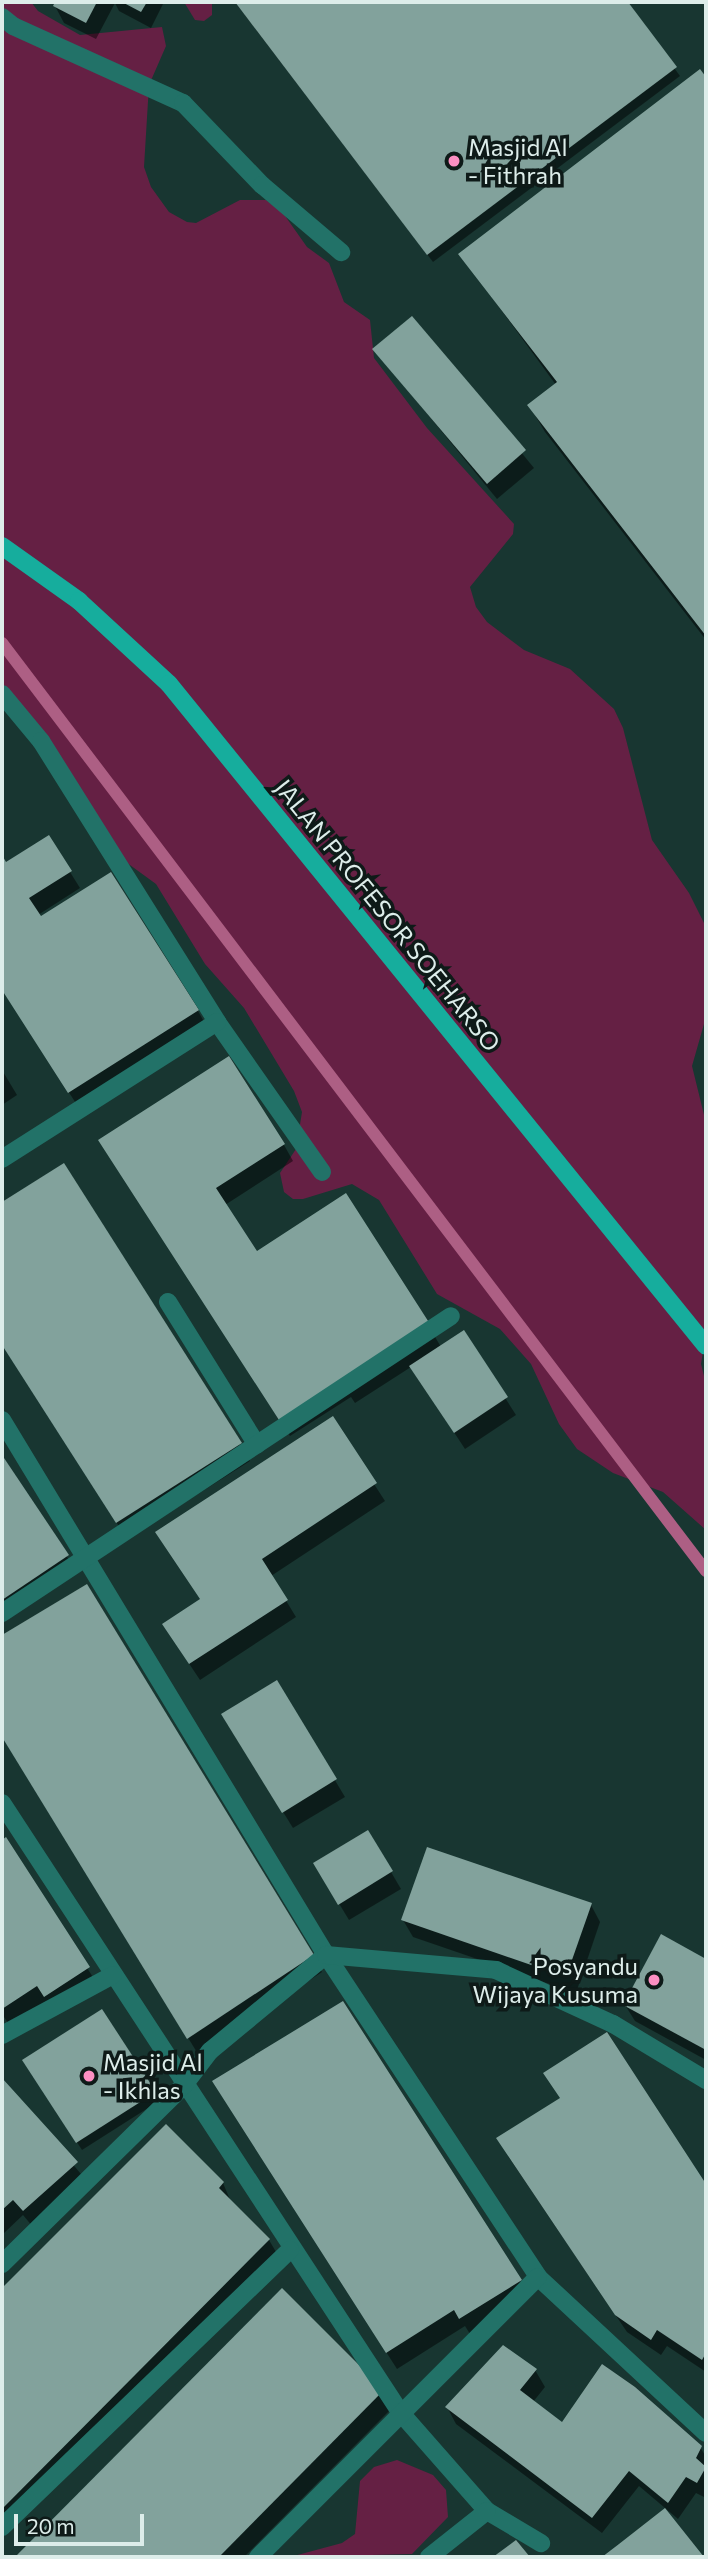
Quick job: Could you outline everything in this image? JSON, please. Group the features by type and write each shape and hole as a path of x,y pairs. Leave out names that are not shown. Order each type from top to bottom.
{"main road":[{"name":"JALAN PROFESOR SOEHARSO","path":"2,547 79,601 169,684 706,1346"}],"street":[{"path":"2,17 13,26 183,103 262,185 341,252"},
{"path":"2,694 41,741 216,1022 322,1172"},
{"path":"2,1159 216,1022"},
{"path":"168,1302 257,1445"},
{"path":"2,1613 451,1316"},
{"path":"2,1420 326,1955 538,2277 705,2430"},
{"path":"2,1803 290,2250 400,2412 488,2511 541,2543"},
{"path":"2,2264 184,2085 210,2051 326,1955 496,1970 612,2024 706,2080"},
{"path":"2,2035 113,1976"},
{"path":"2,2527 290,2250"},
{"path":"258,2557 400,2412 538,2277"},
{"path":"429,2557 488,2511"}],"shaded area":[{"path":"2,2 31,2 38,11 80,35 162,27 166,46 149,85 144,167 151,187 169,212 187,222 196,223 240,200 266,200 283,213 307,247 329,263 344,302 370,320 374,358 427,428 514,524 513,534 470,587 476,607 487,622 524,650 570,669 614,709 623,728 652,840 689,893 706,927 706,1017 692,1066 706,1123 706,1333 701,1364 706,1384 706,1530 663,1492 613,1473 577,1449 559,1424 531,1364 500,1329 437,1294 379,1200 352,1184 303,1199 293,1199 284,1192 280,1173 296,1149 302,1112 294,1091 244,1008 205,964 156,884 97,841 69,788 2,704"},
{"path":"184,2 212,2 212,15 204,21 195,20"},
{"path":"397,2460 433,2475 446,2490 448,2517 412,2554 290,2557 342,2543 355,2534 360,2481 374,2467"}],"building":[{"path":"55,2 97,2 86,23 53,6"},
{"path":"122,2 147,2 141,12"},
{"name":"Masjid Al - Fithrah","path":"235,2 628,2 677,67 427,255"},
{"path":"700,69 706,77 706,636 527,405 557,382 458,254"},
{"path":"412,316 526,450 487,484 372,349"},
{"path":"49,835 72,871 29,898 41,916 111,872 199,1010 68,1093 2,990 2,855 6,862"},
{"path":"229,1056 285,1144 216,1188 257,1251 346,1193 430,1324 279,1420 98,1140"},
{"path":"64,1163 242,1443 116,1523 2,1345 2,1202"},
{"path":"464,1330 508,1397 454,1433 409,1366"},
{"path":"333,1416 377,1483 262,1559 288,1600 189,1664 162,1624 200,1599 155,1532"},
{"path":"2,1455 69,1555 2,1600"},
{"path":"87,1584 314,1955 187,2039 2,1737 2,1635"},
{"path":"277,1680 337,1779 282,1813 221,1714"},
{"path":"368,1830 393,1871 338,1905 313,1863"},
{"path":"6,1837 90,1967 44,1997 37,1986 2,2009 2,1840"},
{"path":"427,1847 592,1903 566,1977 401,1920"},
{"path":"661,1934 706,1959 706,2050 623,2005"},
{"path":"343,2001 522,2280 459,2319 454,2310 386,2353 212,2081"},
{"name":"Masjid Al - Ikhlas","path":"102,2009 156,2092 76,2143 22,2060"},
{"path":"607,2032 706,2184 706,2353 702,2360 657,2330 651,2340 615,2315 496,2138 560,2098 543,2073"},
{"path":"2,2078 78,2162 23,2211 13,2200 2,2210"},
{"path":"166,2124 224,2182 219,2188 270,2239 2,2509 2,2288"},
{"path":"282,2288 384,2390 219,2557 15,2557"},
{"path":"503,2345 537,2369 520,2390 562,2422 602,2364 635,2387 702,2446 696,2458 706,2467 697,2483 686,2477 668,2503 629,2471 592,2518 445,2407"},
{"path":"665,2508 704,2557 602,2557 619,2544"},
{"path":"516,2540 530,2557 493,2557"}],"waterway":[{"path":"2,643 706,1571"}],"place":[{"name":"Masjid Al - Fithrah","path":"454,161"},
{"name":"Posyandu Wijaya Kusuma","path":"654,1980"},
{"name":"Masjid Al - Ikhlas","path":"89,2076"}]}
